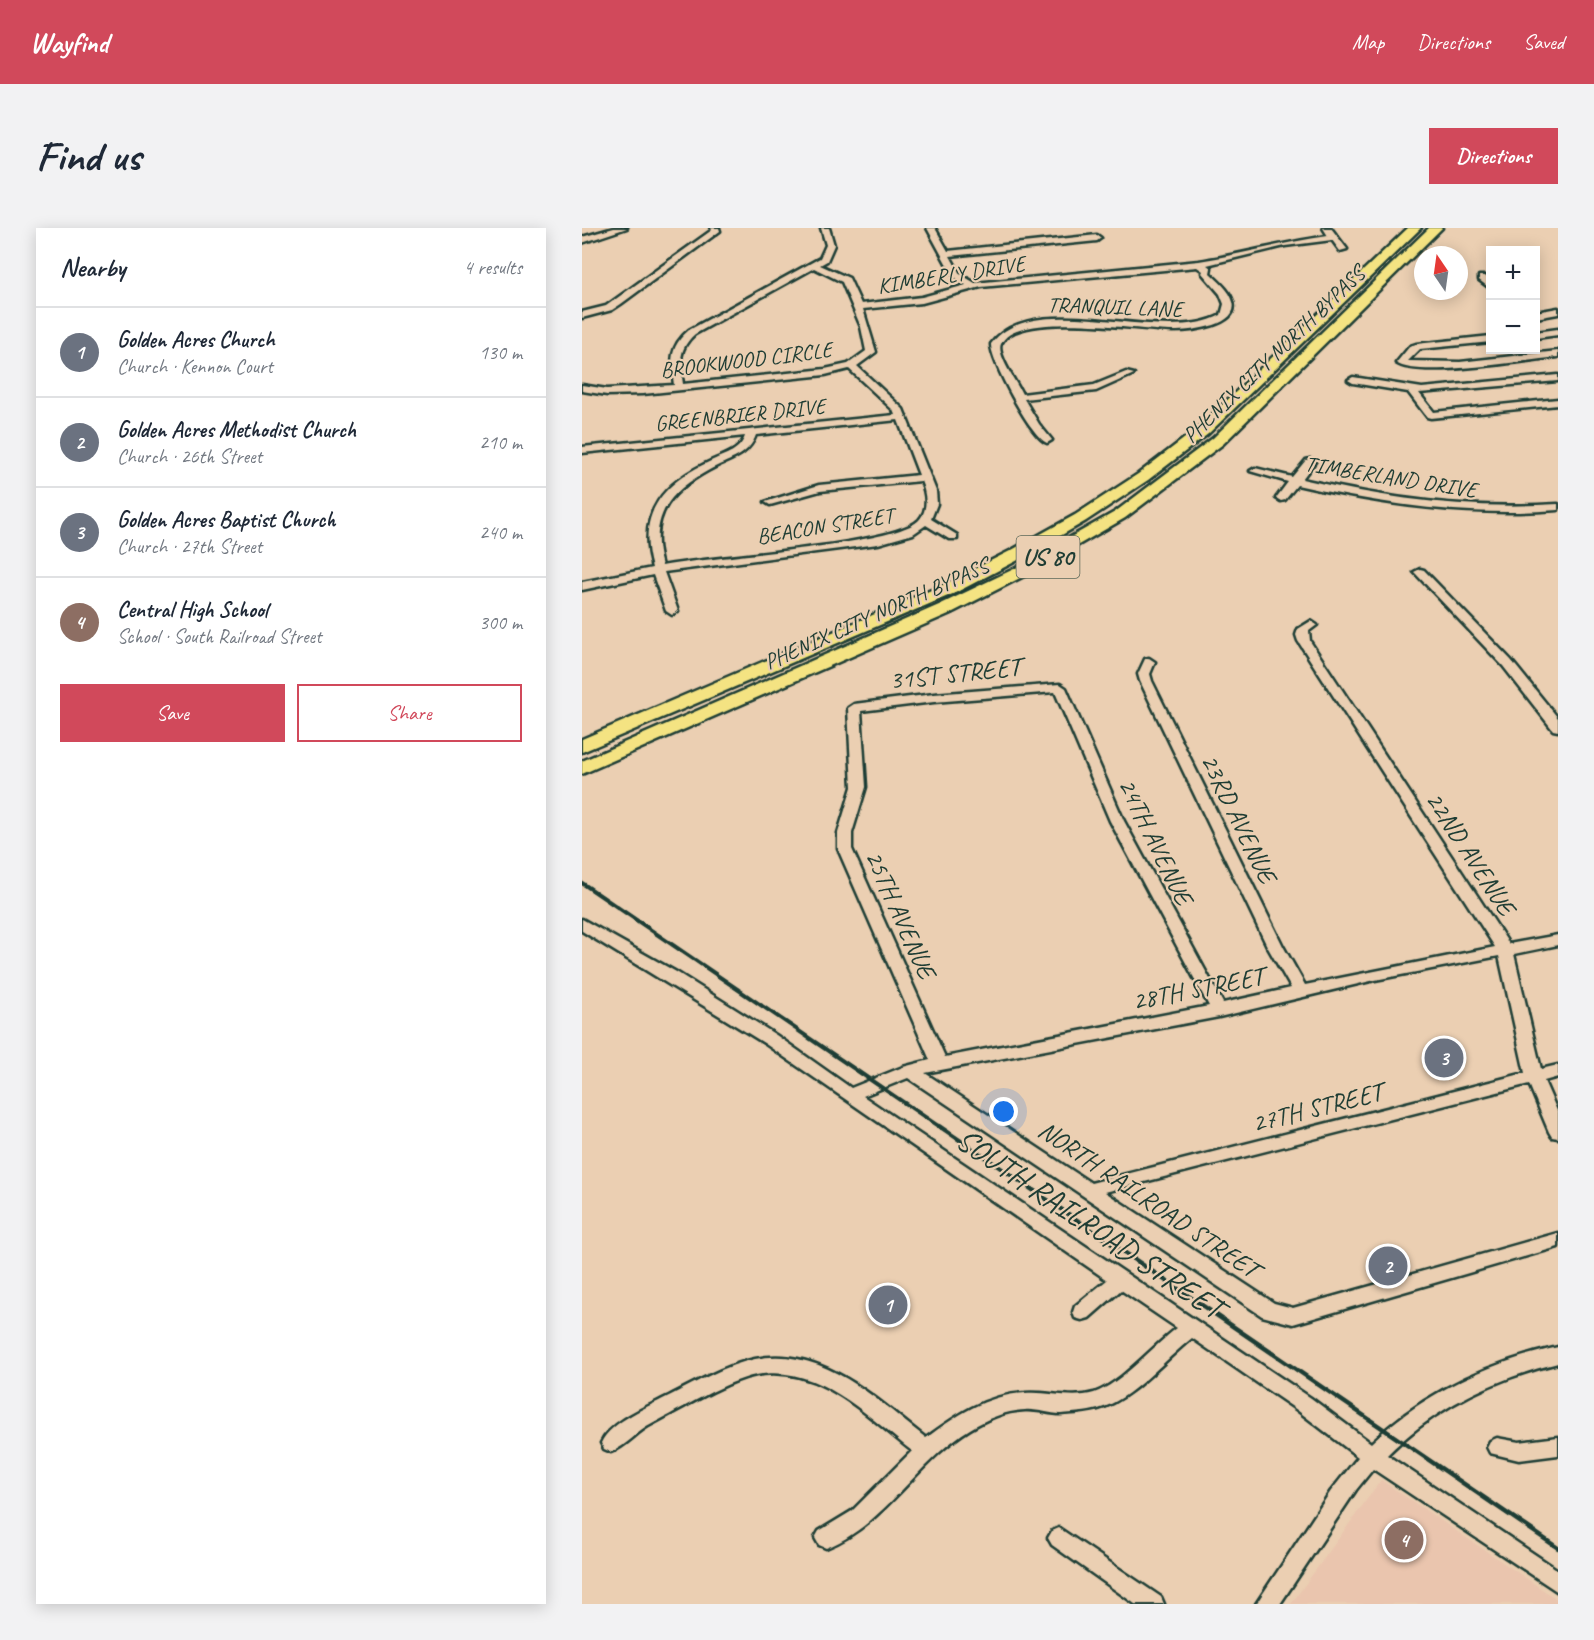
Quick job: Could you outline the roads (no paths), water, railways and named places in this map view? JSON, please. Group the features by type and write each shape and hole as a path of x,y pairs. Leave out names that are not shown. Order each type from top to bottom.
{"highway":[{"path":"1397,245 1404,228"},
{"name":"PHENIX CITY NORTH BYPASS","path":"582,746 949,589 1003,563 1098,509 1172,457 1203,431 1397,245 1429,231"},
{"name":"PHENIX CITY NORTH BYPASS","path":"582,768 955,604 1039,562 1120,514 1173,477 1218,441 1429,231"}],"street":[{"path":"582,240 623,228"},
{"path":"582,315 609,308 716,231 715,228"},
{"path":"679,388 674,352 684,338 824,260 830,251 825,228"},
{"path":"931,228 957,276 972,285"},
{"path":"1327,228 1343,249"},
{"name":"KIMBERLY DRIVE","path":"857,307 915,301 972,285 1199,264 1233,258 1285,244 1336,237"},
{"path":"945,254 1097,238"},
{"name":"TRANQUIL LANE","path":"1047,440 1034,428 995,347 997,340 1026,324 1065,321 1172,328 1203,325 1226,315 1230,309 1229,302 1206,273 1208,270 1199,264"},
{"name":"BROOKWOOD CIRCLE","path":"582,388 625,392 679,388 825,372 851,366 871,352 872,346 846,280 816,266"},
{"path":"1482,278 1486,282"},
{"path":"1540,315 1557,313"},
{"path":"1540,335 1558,333"},
{"path":"1486,339 1419,346 1413,348 1401,363 1423,366 1448,365 1558,354"},
{"name":"BEACON STREET","path":"582,586 657,570 878,541 905,532 926,521 933,503 926,477 902,417 892,402 851,366"},
{"path":"1019,397 1096,388 1129,374"},
{"path":"1353,380 1412,391 1558,378"},
{"path":"1412,391 1431,415 1558,402"},
{"name":"GREENBRIER DRIVE","path":"582,450 902,417"},
{"path":"672,611 664,596 651,542 651,527 655,513 664,498 695,473 744,450 752,432"},
{"path":"1281,498 1310,462"},
{"name":"TIMBERLAND DRIVE","path":"1254,471 1296,482 1458,510 1558,507"},
{"path":"770,502 819,488 926,477"},
{"path":"926,521 953,537"},
{"path":"1420,572 1507,663 1558,727"},
{"name":"22ND AVENUE","path":"1311,625 1304,629 1302,635 1304,641 1505,950 1534,1077 1558,1132"},
{"name":"23RD AVENUE","path":"1149,662 1144,674 1146,681 1275,946 1302,993"},
{"name":"31ST STREET","path":"854,708 934,698 1060,688"},
{"name":"24TH AVENUE","path":"1060,688 1117,821 1219,1011"},
{"name":"25TH AVENUE","path":"854,708 859,787 845,833 845,849 940,1064"},
{"name":"SOUTH RAILROAD STREET","path":"582,924 761,1033 1304,1404 1372,1456 1463,1520 1558,1582"},
{"name":"28TH STREET","path":"850,1095 909,1071 940,1064 1219,1011 1365,977 1558,940"},
{"name":"NORTH RAILROAD STREET","path":"909,1071 1269,1310 1293,1317 1365,1294 1558,1240"},
{"name":"27TH STREET","path":"1088,1190 1507,1086 1558,1071"},
{"path":"1082,1312 1121,1279"},
{"path":"826,1538 859,1518 926,1450 961,1424 992,1407 1026,1401 1061,1405 1097,1401 1127,1384 1192,1327"},
{"path":"1267,1604 1350,1483 1372,1456 1416,1416 1500,1371 1530,1360 1558,1355"},
{"path":"610,1443 638,1421 722,1380 754,1367 788,1365 820,1373 859,1398 926,1450"},
{"path":"1497,1447 1519,1451 1558,1446"},
{"path":"1059,1538 1153,1604"}],"railway":[{"path":"582,883 941,1128"},
{"path":"939,1126 1558,1548"}],"place":[{"name":"Golden Acres Baptist Church","path":"1444,1058"},
{"name":"Golden Acres Methodist Church","path":"1388,1266"},
{"name":"Golden Acres Church","path":"888,1305"},
{"name":"Central High School","path":"1404,1540"}]}
